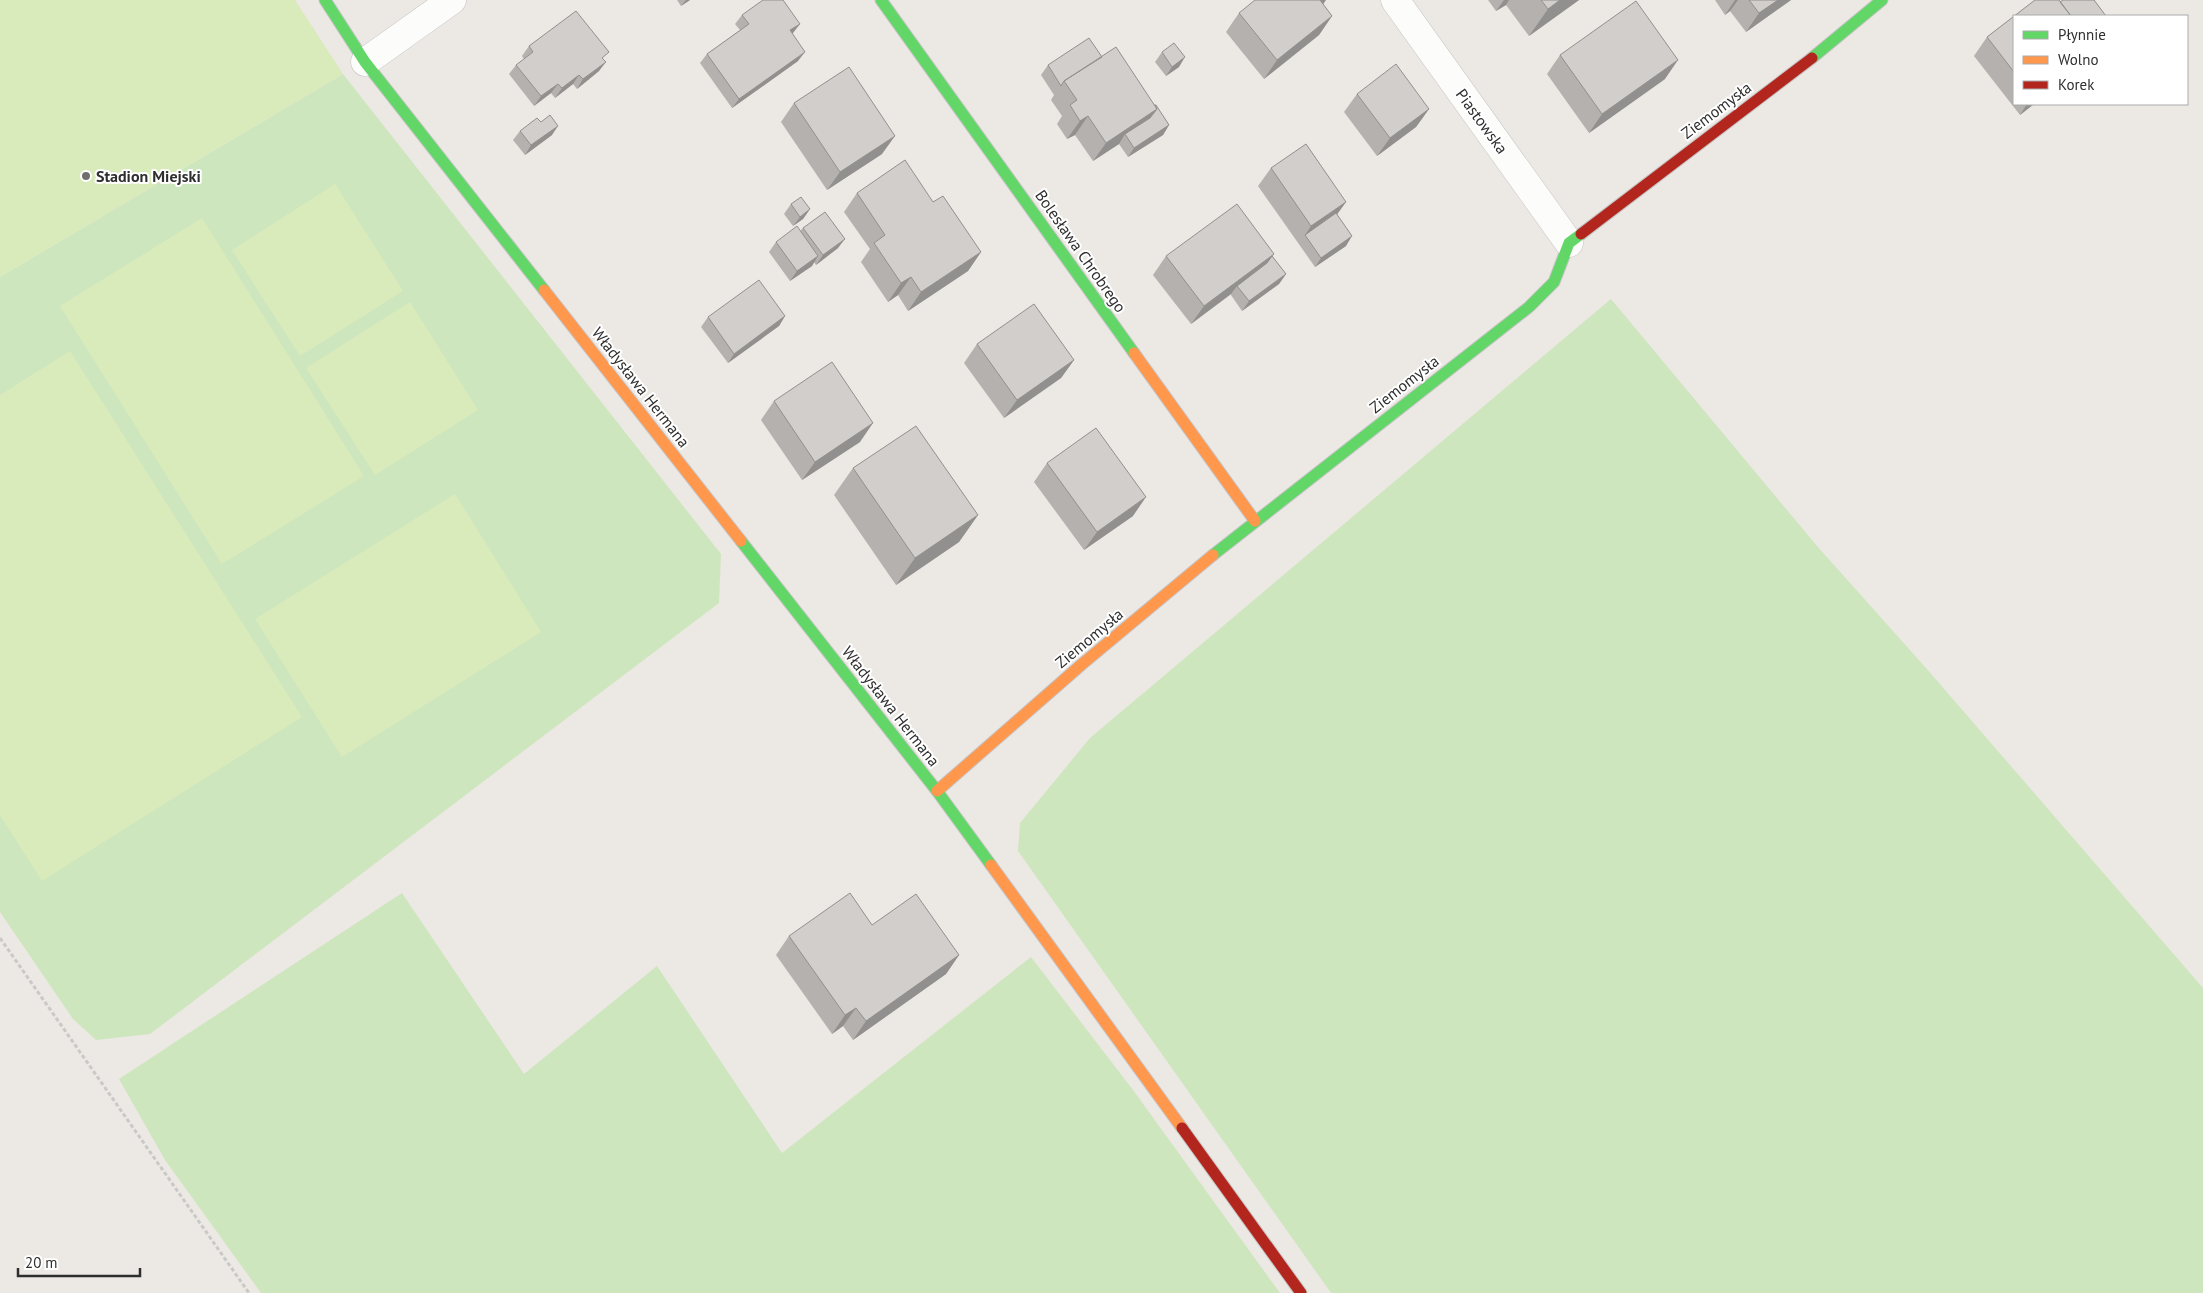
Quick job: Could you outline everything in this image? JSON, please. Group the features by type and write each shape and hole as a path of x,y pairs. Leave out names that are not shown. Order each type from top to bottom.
{"street":[{"name":"Władysława Hermana","path":"325,0 366,62 937,791 1302,1293"},
{"path":"366,62 452,0"},
{"name":"Bolesława Chrobrego","path":"881,0 1255,520"},
{"name":"Piastowska","path":"1395,0 1569,243"},
{"name":"Ziemomysła","path":"937,791 1000,734 1255,520 1530,308 1554,282 1569,243 1805,64 1882,0"}],"path":[{"path":"0,938 249,1293"}],"green space":[{"name":"Stadion Miejski","path":"0,0 295,0 343,74 0,277"},
{"path":"343,74 721,554 719,603 150,1034 96,1040 73,1019 0,912 0,277"},
{"path":"335,184 403,291 300,356 232,250"},
{"path":"202,218 364,476 222,564 60,306"},
{"path":"1611,299 1817,546 1926,668 2203,988 2203,1293 1331,1293 1018,851 1020,823 1090,738"},
{"path":"410,302 478,410 375,475 306,368"},
{"path":"70,351 302,717 42,881 0,815 0,395"},
{"path":"455,494 541,632 342,757 255,619"},
{"path":"402,893 524,1074 657,966 782,1153 1031,957 1133,1090 1280,1293 261,1293 165,1160 119,1079"}],"building":[{"path":"763,0 783,0 800,24 790,30 805,52 739,99 707,54 749,24 742,15"},
{"path":"1255,0 1320,0 1332,16 1277,60 1239,13"},
{"path":"1541,0 1560,0 1548,9"},
{"path":"1749,0 1778,0 1759,13"},
{"path":"2035,0 2059,0 2070,15 2015,15"},
{"path":"2063,0 2094,0 2105,15 2070,15 2060,2"},
{"path":"1636,1 1678,60 1602,114 1560,55"},
{"path":"576,11 609,52 602,58 606,62 583,79 579,75 562,88 558,84 541,96 516,65 533,52 529,46"},
{"path":"2013,17 2013,71 1987,37"},
{"path":"1089,38 1102,57 1064,81 1061,86 1048,65"},
{"path":"1174,43 1185,57 1172,67 1162,52"},
{"path":"1116,47 1157,109 1106,143 1088,116 1080,121 1070,105 1077,100 1064,81"},
{"path":"1396,64 1429,109 1390,138 1357,94"},
{"path":"849,67 895,136 840,172 794,103"},
{"path":"1155,105 1169,125 1134,148 1125,134 1150,118 1157,109"},
{"path":"550,115 558,126 531,145 520,131 537,118 541,122"},
{"path":"1306,144 1346,202 1311,226 1271,168"},
{"path":"905,160 933,202 943,196 981,252 921,292 911,277 901,283 874,243 885,235 857,193"},
{"path":"801,197 810,209 800,217 791,204"},
{"path":"1237,204 1274,254 1204,306 1166,256"},
{"path":"825,212 845,239 823,255 803,228"},
{"path":"1336,213 1352,236 1321,258 1305,235"},
{"path":"797,226 818,256 797,271 776,242"},
{"path":"1272,256 1286,274 1249,301 1237,286 1267,263"},
{"path":"759,280 785,316 734,354 708,317"},
{"path":"1034,304 1074,360 1017,400 977,344"},
{"path":"832,362 873,423 815,462 774,401"},
{"path":"916,426 978,515 915,558 853,468"},
{"path":"1096,428 1146,497 1097,532 1047,463"},
{"path":"850,893 872,925 916,894 959,955 866,1021 856,1008 845,1015 789,936"}],"traffic: fast":[{"path":"325,0 365,62 544,290"},
{"path":"881,0 1134,353"},
{"path":"1812,58 1882,0"},
{"path":"1213,555 1529,307 1554,282 1569,243 1581,234"},
{"path":"741,541 937,791 991,865"}],"traffic: slow":[{"path":"544,290 741,541"},
{"path":"1134,353 1255,521"},
{"path":"937,791 1081,665 1213,555"},
{"path":"991,865 1182,1128"}],"traffic: jam":[{"path":"1581,234 1812,58"},
{"path":"1182,1128 1301,1293"}],"place":[{"name":"Stadion Miejski","path":"86,176"}]}
